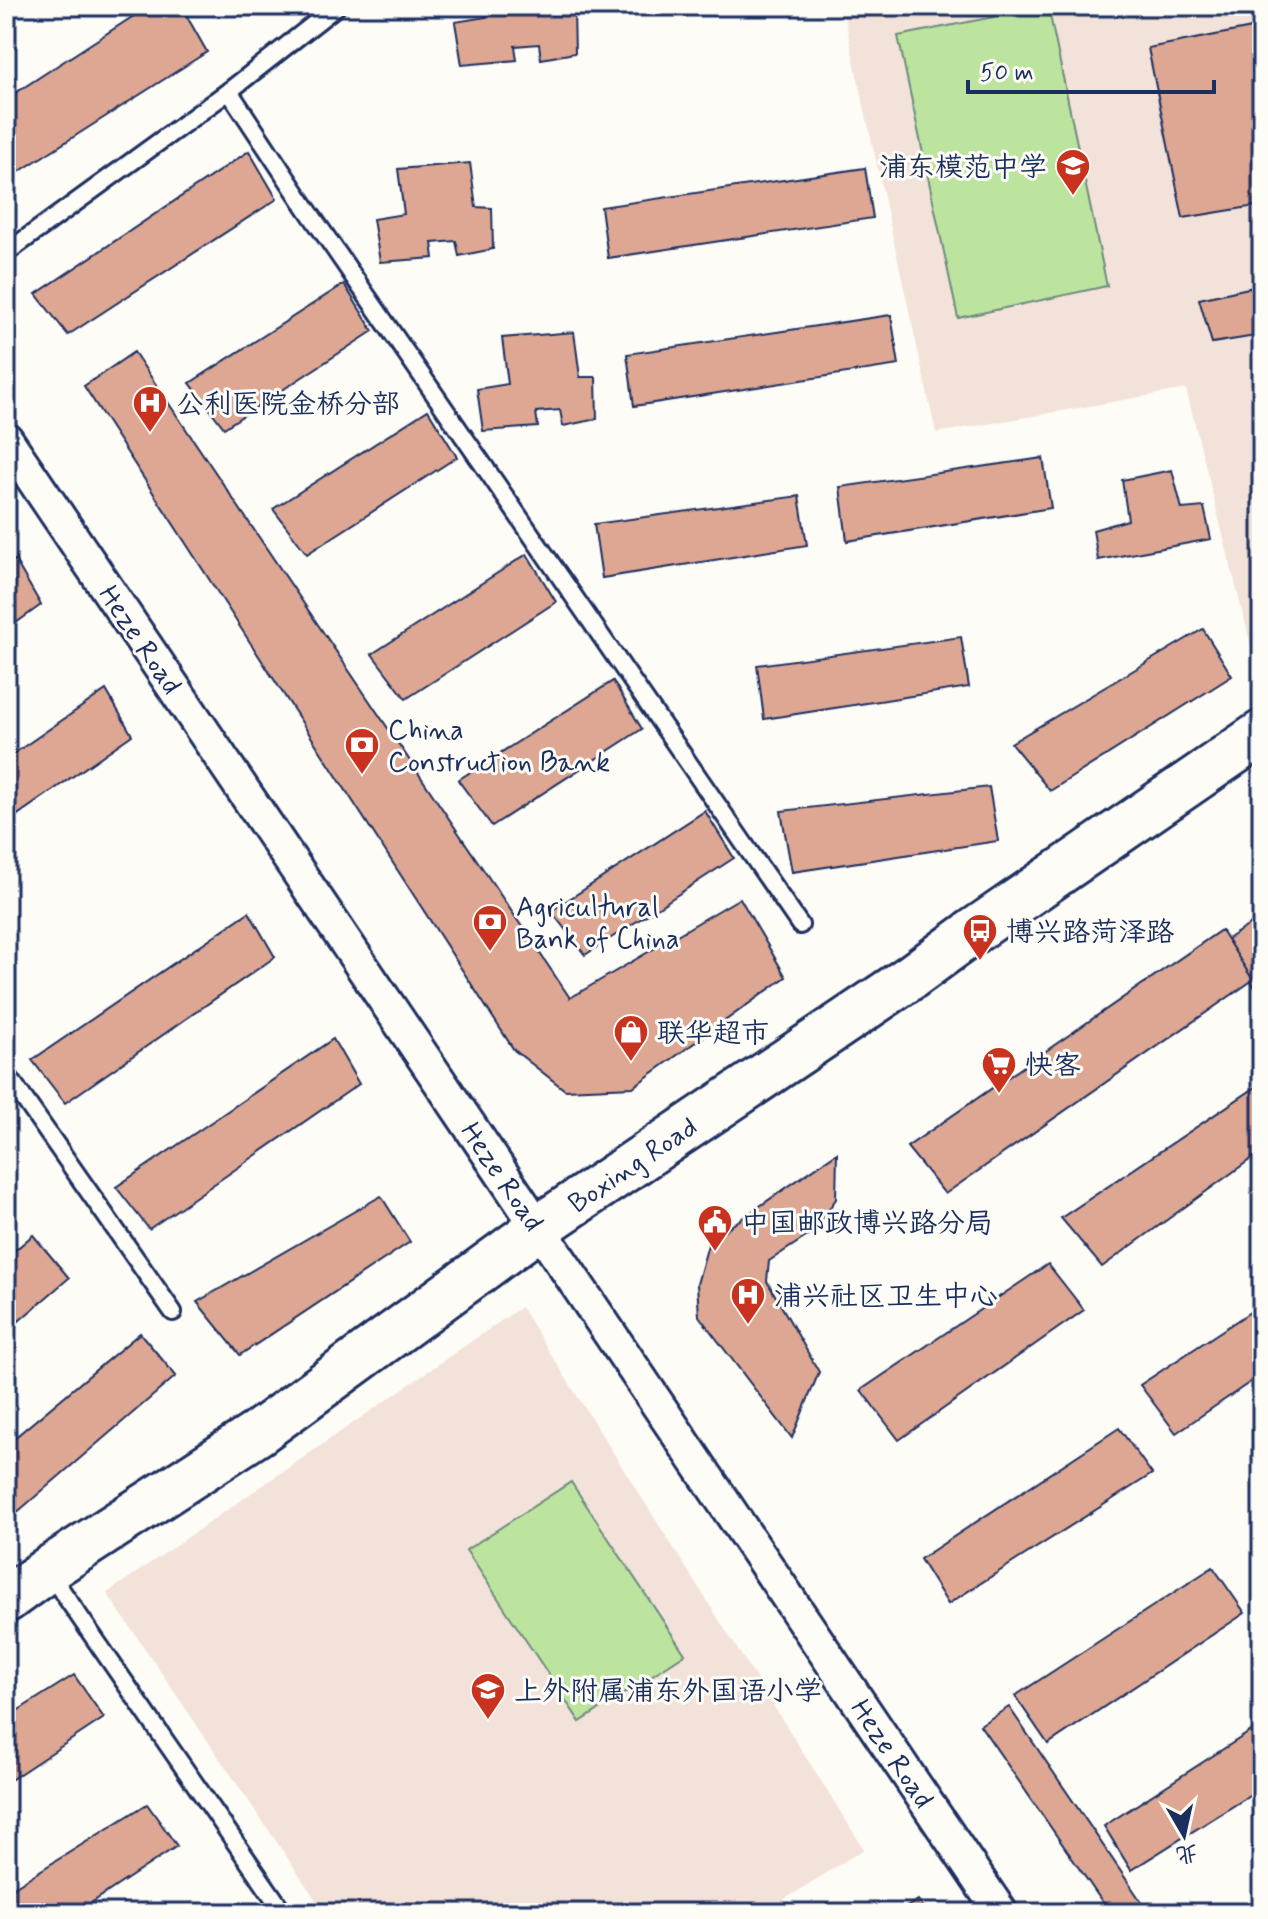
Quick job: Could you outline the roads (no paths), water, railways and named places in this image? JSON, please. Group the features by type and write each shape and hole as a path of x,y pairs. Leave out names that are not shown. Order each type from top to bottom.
{"street":[{"name":"Heze Road","path":"6,439 1001,1913"},
{"name":"Boxing Road","path":"8,1596 258,1433 538,1228 911,977 1262,733"}],"lane":[{"path":"6,253 229,91 337,6"},
{"path":"229,91 800,925"},
{"path":"6,1073 173,1312"},
{"path":"47,1570 284,1913"}],"place":[{"name":"浦东模范中学","path":"1073,197"},
{"name":"公利医院金桥分部","path":"150,434"},
{"name":"China Construction Bank","path":"362,776"},
{"name":"Agricultural Bank of China","path":"490,953"},
{"name":"博兴路菏泽路","path":"980,962"},
{"name":"联华超市","path":"631,1063"},
{"name":"快客","path":"999,1095"},
{"name":"中国邮政博兴路分局","path":"715,1253"},
{"name":"浦兴社区卫生中心","path":"748,1326"},
{"name":"上外附属浦东外国语小学","path":"488,1721"}]}
